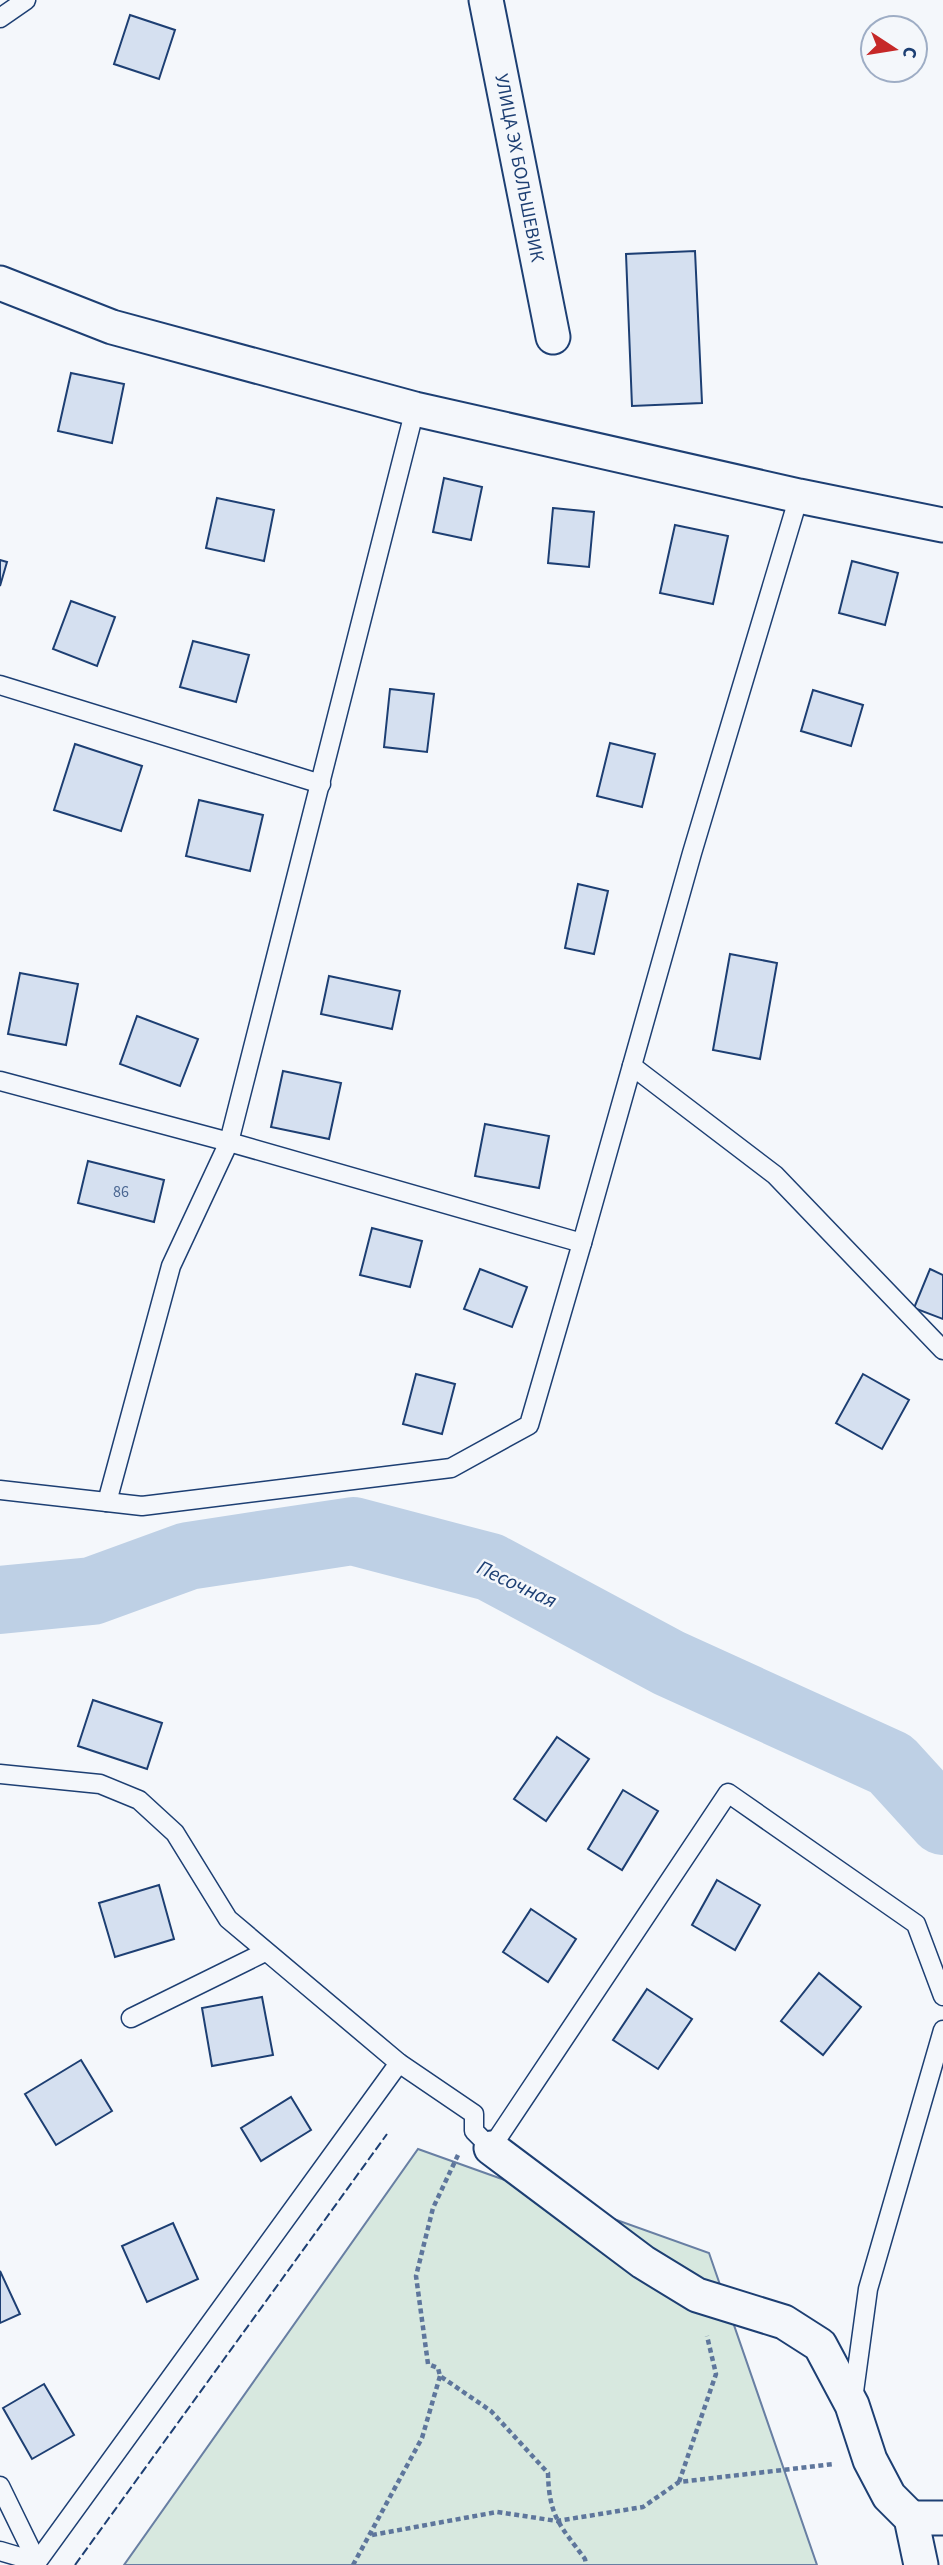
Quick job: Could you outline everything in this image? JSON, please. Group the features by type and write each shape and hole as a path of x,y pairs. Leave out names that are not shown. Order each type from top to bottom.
{"street":[{"name":"УЛИЦА ЭХ БОЛЬШЕВИК","path":"486,0 553,337"},
{"path":"0,283 112,327 415,410 799,496 943,525"},
{"path":"482,2140 643,2262 697,2295 783,2322 820,2345 852,2405 870,2460 889,2496 927,2518 921,2565"}],"lane":[{"path":"0,18 26,0"},
{"path":"107,1502 171,1266 229,1142 415,410"},
{"path":"0,1490 142,1506 451,1468 529,1425 799,496"},
{"path":"0,685 321,785"},
{"path":"632,1066 775,1175 943,1350"},
{"path":"0,1081 229,1142 582,1243"},
{"path":"0,1774 100,1784 139,1800 176,1833 228,1919 399,2063 474,2114 482,2140"},
{"path":"482,2140 728,1793 916,1924 943,1996"},
{"path":"131,2018 265,1952"},
{"path":"852,2405 868,2289 943,2030"},
{"path":"37,2562 399,2063"},
{"path":"0,2486 37,2562"},
{"path":"0,2551 37,2562"}],"path":[{"path":"353,2565 372,2535 422,2438 440,2376 438,2368 428,2364 416,2276 433,2207 451,2165 482,2140"},
{"path":"679,2482 716,2374 697,2295"},
{"path":"440,2376 491,2412 548,2473 549,2503 557,2521 585,2559 586,2565"},
{"path":"372,2535 497,2512 557,2521 643,2507 679,2482 870,2460"}],"shaded area":[{"path":"418,2149 709,2253 817,2565 124,2565"}],"building":[{"path":"130,15 175,30 159,79 114,64"},
{"path":"695,251 702,403 632,406 626,254"},
{"path":"71,373 124,384 112,443 58,431"},
{"path":"444,478 482,487 471,540 433,532"},
{"path":"217,498 274,510 264,561 206,548"},
{"path":"553,508 594,512 589,567 548,563"},
{"path":"675,525 728,536 713,604 660,593"},
{"path":"0,560 7,562 0,586"},
{"path":"852,561 898,573 885,625 839,613"},
{"path":"71,601 115,617 97,666 53,649"},
{"path":"193,641 249,655 236,702 180,687"},
{"path":"390,689 434,694 427,752 384,747"},
{"path":"813,690 863,705 851,746 801,731"},
{"path":"610,743 655,754 642,807 597,796"},
{"path":"75,744 142,766 121,831 54,810"},
{"path":"199,800 263,815 250,871 186,856"},
{"path":"578,884 608,891 594,954 565,948"},
{"path":"730,954 777,963 760,1059 713,1050"},
{"path":"20,973 78,984 66,1045 8,1034"},
{"path":"329,976 400,991 392,1029 321,1014"},
{"path":"137,1016 198,1039 180,1086 120,1064"},
{"path":"283,1071 341,1083 329,1139 271,1127"},
{"path":"485,1124 549,1136 539,1188 475,1176"},
{"path":"88,1161 164,1180 154,1222 78,1203"},
{"path":"372,1228 422,1241 410,1287 360,1275"},
{"path":"480,1269 527,1287 512,1327 464,1309"},
{"path":"930,1269 943,1275 943,1319 914,1308"},
{"path":"416,1374 455,1384 442,1434 403,1424"},
{"path":"863,1374 909,1400 882,1449 836,1423"},
{"path":"93,1700 162,1723 147,1769 78,1746"},
{"path":"557,1737 589,1759 546,1821 514,1799"},
{"path":"623,1790 658,1811 622,1870 588,1849"},
{"path":"717,1880 760,1905 735,1950 692,1925"},
{"path":"159,1885 174,1939 115,1957 99,1903"},
{"path":"531,1909 576,1939 548,1982 503,1952"},
{"path":"819,1973 861,2007 823,2055 781,2021"},
{"path":"647,1989 692,2019 658,2069 613,2040"},
{"path":"262,1997 273,2055 212,2066 202,2008"},
{"path":"81,2060 112,2111 56,2145 25,2094"},
{"path":"291,2097 311,2130 261,2161 241,2128"},
{"path":"173,2223 198,2279 147,2302 122,2246"},
{"path":"0,2271 20,2314 0,2323"},
{"path":"44,2384 74,2435 32,2459 3,2408"}],"waterway":[{"name":"Песочная","path":"0,1600 92,1591 188,1556 353,1531 490,1567 669,1663 891,1764 943,1821"}],"fence":[{"path":"75,2565 387,2134"}]}
